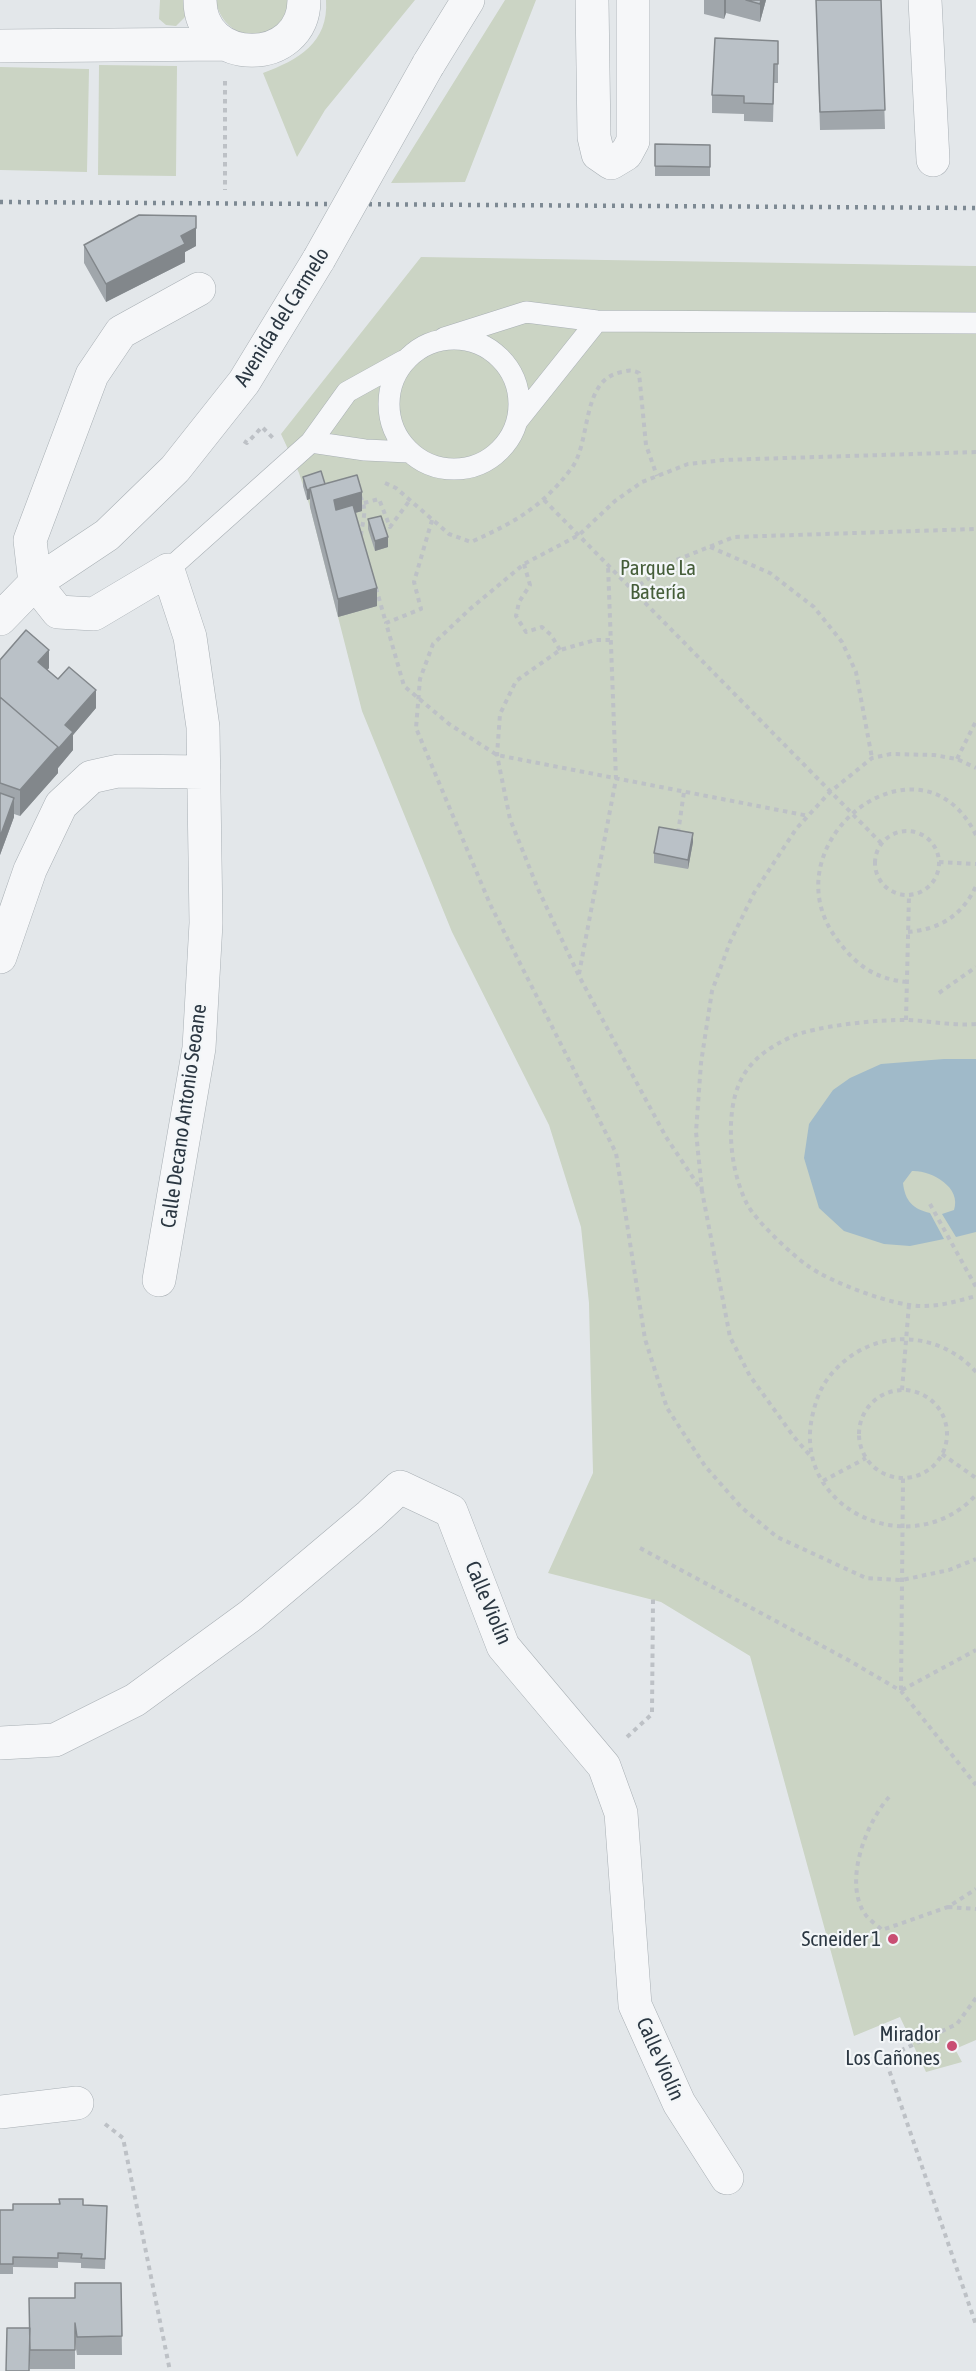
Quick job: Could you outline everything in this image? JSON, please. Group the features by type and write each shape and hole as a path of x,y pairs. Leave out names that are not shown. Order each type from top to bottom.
{"street":[{"path":"200,0 204,21 212,34 225,44 242,51 259,51 276,46 290,36 299,23 304,0"},
{"name":"Avenida del Carmelo","path":"0,618 35,583 107,535 175,469 244,382 319,259 428,65 468,0"},
{"path":"592,0 594,136 598,154 611,163 626,154 633,141 633,0"},
{"path":"925,0 933,160"},
{"path":"0,46 225,44"},
{"path":"168,570 94,614 58,612 35,583 30,540 92,375 121,332 199,289"},
{"name":"Calle Decano Antonio Seoane","path":"159,1281 199,1048 206,922 203,727 190,637 168,570"},
{"path":"0,957 30,870 61,805 91,777 118,771 204,772"},
{"name":"Calle Violín","path":"0,1743 55,1740 135,1700 250,1616 400,1488 451,1511 504,1646 603,1766 621,1814 635,2005 678,2103 727,2178"},
{"path":"0,2112 78,2103"}],"lane":[{"path":"168,570 311,442 347,392 404,361 419,348 526,312 597,321 976,323"},
{"path":"404,361 391,383 388,412 396,436 409,452 432,466 461,469 480,464 493,456 507,442 518,420 597,321"},
{"path":"444,339 475,342 489,349 509,370 517,388 518,420"},
{"path":"311,442 364,450 409,452"}],"path":[{"path":"225,44 225,190"},
{"path":"377,479 396,488 449,534 471,542 509,525 544,500 573,466 597,387 611,374 633,370 639,373 646,445 657,476"},
{"path":"247,443 262,427 279,443 280,471"},
{"path":"976,453 723,460 688,464 642,482 615,501 579,535 524,564 433,644 420,679 416,728 490,904 616,1153 645,1339 667,1408 705,1466 741,1507 777,1537 866,1578 902,1580 949,1570 976,1559"},
{"path":"357,490 364,503 364,522 360,535 363,546"},
{"path":"364,503 379,498 390,527 410,500"},
{"path":"544,500 881,843"},
{"path":"386,623 420,609 414,582 432,520"},
{"path":"632,590 674,561 734,537 976,529"},
{"path":"709,546 770,573 814,607 842,642 856,672 872,758"},
{"path":"524,564 530,585 519,602 516,616 526,632 542,627 547,630 560,650"},
{"path":"579,976 616,779 608,564"},
{"path":"373,579 404,686 449,724 497,755 809,816"},
{"path":"610,640 595,640 560,650 516,681 500,714 497,755 510,819 538,889 579,976 666,1137 702,1191"},
{"path":"957,759 976,721"},
{"path":"813,1459 794,1437 750,1376 730,1337 702,1191 696,1132 701,1063 712,992 730,942 754,893 796,829 830,792 872,758 891,754 934,755 957,759 976,768"},
{"path":"907,982 889,980 869,973 849,956 833,935 820,906 822,859 828,844 851,813 898,790 919,790 936,794 955,806 969,822 976,835"},
{"path":"676,839 684,792"},
{"path":"906,831 918,833 927,838 934,846 939,862 934,879 926,888 909,895 889,890 878,875 875,863 881,843 895,833 906,831"},
{"path":"939,862 976,864"},
{"path":"908,932 924,930 945,922 960,911 976,886"},
{"path":"906,1020 909,895"},
{"path":"939,993 976,967"},
{"path":"976,1024 906,1020 843,1025 793,1036 759,1055 740,1078 732,1103 730,1144 736,1174 747,1205 773,1234 808,1266 871,1295 921,1307 976,1296"},
{"path":"930,1204 976,1287"},
{"path":"902,1390 909,1304"},
{"path":"976,1372 945,1347 926,1341 888,1340 869,1345 845,1360 830,1375 816,1399 811,1421 810,1444 813,1459 834,1496 860,1517 881,1525 903,1528 941,1521 966,1506 976,1496"},
{"path":"902,1390 922,1394 939,1408 947,1430 946,1444 942,1454 931,1469 916,1476 903,1478 891,1477 866,1458 859,1441 861,1419 876,1400 884,1394 902,1390"},
{"path":"942,1454 976,1478"},
{"path":"823,1480 866,1458"},
{"path":"901,1691 903,1478"},
{"path":"640,1548 850,1660 901,1691 976,1785"},
{"path":"622,1742 652,1714 653,1599"},
{"path":"901,1691 976,1650"},
{"path":"889,1797 878,1809 868,1827 857,1869 857,1895 865,1914 882,1930 948,1907 976,1888"},
{"path":"948,1907 976,1909"},
{"path":"976,1998 957,2024 885,2058 976,2325"},
{"path":"78,2103 123,2138 170,2371"}],"green space":[{"path":"160,0 193,0 187,15 176,26 166,25 159,19"},
{"path":"216,0 292,0 278,27 264,33 248,35 234,29 224,20"},
{"path":"326,0 415,0 325,110 297,157 263,73 299,56 317,39 326,15"},
{"path":"505,0 536,0 465,182 391,183"},
{"path":"99,65 177,66 176,176 98,175"},
{"path":"0,67 89,69 87,172 0,170"},
{"name":"Parque La Batería","path":"421,257 976,266 976,2040 955,2049 962,2062 926,2072 900,2017 854,2036 750,1656 661,1602 548,1573 593,1473 589,1303 581,1227 549,1125 452,932 362,711 310,507 299,473 281,434"}],"water":[{"path":"976,1059 976,1232 956,1237 942,1214 954,1210 953,1194 949,1187 936,1177 920,1171 912,1171 903,1183 906,1195 919,1209 930,1213 944,1239 910,1246 884,1244 844,1231 819,1208 804,1158 809,1124 833,1090 850,1078 881,1064"}],"building":[{"path":"746,0 761,0 760,4"},
{"path":"816,0 881,0 885,110 820,112"},
{"path":"715,38 778,41 778,64 774,64 773,104 744,103 744,96 712,95"},
{"path":"655,144 710,145 710,167 655,166"},
{"path":"139,215 196,216 196,228 181,236 185,244 106,284 84,245"},
{"path":"321,471 325,484 307,490 303,477"},
{"path":"357,475 362,492 334,500 336,510 353,505 377,588 338,599 310,488"},
{"path":"381,516 388,537 375,541 368,519"},
{"path":"26,630 49,650 38,662 58,679 69,667 96,690 65,725 73,732 58,749 0,697 0,660"},
{"path":"0,697 58,747 20,790 0,783"},
{"path":"0,793 14,798 0,837"},
{"path":"659,827 693,833 688,860 654,853"},
{"path":"59,2199 83,2199 83,2205 107,2206 105,2259 81,2258 82,2254 58,2253 58,2258 13,2257 13,2264 0,2264 0,2210 13,2210 13,2204 60,2204"},
{"path":"75,2283 121,2283 122,2336 77,2337 75,2323 75,2350 30,2350 29,2298 75,2298"},
{"path":"7,2328 30,2328 29,2371 6,2371"}],"railway":[{"path":"0,202 976,208"}],"place":[{"name":"Scneider 1","path":"893,1939"},
{"name":"Mirador Los Cañones","path":"952,2046"}]}
